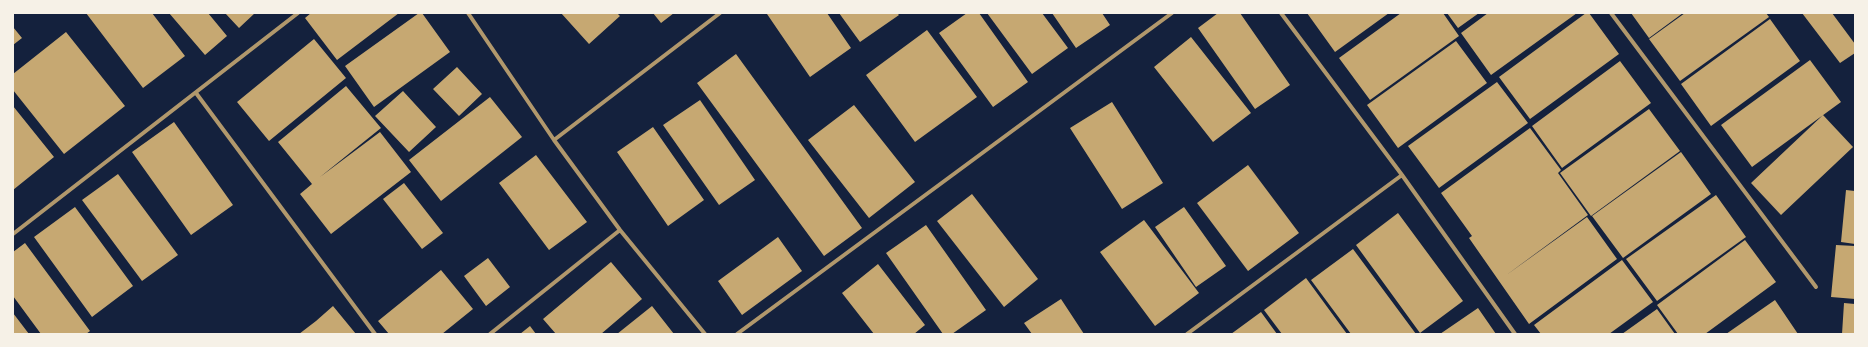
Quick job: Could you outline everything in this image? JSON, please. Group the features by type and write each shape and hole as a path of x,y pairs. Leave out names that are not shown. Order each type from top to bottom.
{"street":[{"path":"13,234 298,13"},
{"path":"468,13 554,140 620,230 705,334"},
{"path":"554,140 720,13"},
{"path":"737,334 1172,13"},
{"path":"1281,13 1402,175 1515,334"},
{"path":"1611,13 1816,287"},
{"path":"196,93 375,334"},
{"path":"1186,334 1402,175"},
{"path":"490,334 620,230"}],"building":[{"path":"86,13 152,13 185,56 143,88"},
{"path":"169,13 208,13 227,36 205,55"},
{"path":"225,13 255,13 239,28"},
{"path":"311,13 399,13 337,60 305,18"},
{"path":"419,13 422,13 450,52 374,107 345,66"},
{"path":"561,13 617,13 620,16 589,44"},
{"path":"653,13 674,13 661,23"},
{"path":"827,13 851,48 810,77 767,14"},
{"path":"839,13 897,13 899,15 860,42"},
{"path":"967,13 979,13 1028,82 993,107 939,33"},
{"path":"987,13 1042,13 1068,48 1032,74"},
{"path":"1052,13 1102,13 1110,25 1076,48"},
{"path":"1218,13 1240,13 1290,85 1255,109 1198,28"},
{"path":"1307,13 1389,13 1335,52"},
{"path":"1401,13 1443,13 1459,36 1370,100 1339,58"},
{"path":"1447,13 1479,13 1458,28"},
{"path":"1488,13 1577,13 1491,75 1461,33"},
{"path":"1586,13 1589,13 1619,54 1530,119 1499,77"},
{"path":"1631,13 1683,13 1649,38"},
{"path":"1685,13 1766,13 1769,17 1680,81 1649,39"},
{"path":"1802,13 1832,13 1855,44 1855,53 1840,63"},
{"path":"1770,19 1800,61 1711,126 1681,84"},
{"path":"13,27 22,38 13,45"},
{"path":"927,30 977,97 915,142 866,75"},
{"path":"66,32 125,106 64,154 13,90 13,74"},
{"path":"1191,37 1251,113 1213,142 1154,67"},
{"path":"314,39 346,78 269,141 237,102"},
{"path":"1456,41 1487,83 1398,148 1367,105"},
{"path":"736,54 862,228 824,256 697,83"},
{"path":"1810,60 1841,102 1752,167 1721,125"},
{"path":"1620,61 1651,103 1562,168 1532,126"},
{"path":"457,67 482,94 459,116 433,89"},
{"path":"1497,82 1528,123 1439,188 1408,146"},
{"path":"346,86 381,128 320,177 380,132 411,172 331,234 300,194 312,184 278,142"},
{"path":"403,91 436,127 409,152 375,116"},
{"path":"490,97 522,137 441,201 409,160"},
{"path":"700,100 755,180 719,205 663,125"},
{"path":"1112,102 1163,183 1122,209 1070,128"},
{"path":"854,105 915,182 869,218 808,140"},
{"path":"13,106 54,157 13,190"},
{"path":"1649,109 1680,151 1591,216 1560,173"},
{"path":"1823,115 1853,147 1781,215 1751,183"},
{"path":"174,122 233,205 191,235 132,152"},
{"path":"653,127 704,200 668,226 617,152"},
{"path":"1530,128 1561,170 1558,173 1588,215 1505,276 1587,217 1617,259 1529,324 1469,238 1472,236 1441,193"},
{"path":"1681,152 1711,194 1623,258 1592,216"},
{"path":"536,155 587,222 549,250 499,183"},
{"path":"1248,165 1299,233 1248,271 1197,203"},
{"path":"118,174 178,255 142,281 82,200"},
{"path":"404,183 443,233 422,249 383,199"},
{"path":"1846,190 1855,191 1855,244 1841,242"},
{"path":"972,194 1038,279 1004,307 937,221"},
{"path":"1716,195 1746,237 1657,301 1626,259"},
{"path":"75,207 133,286 92,317 34,237"},
{"path":"1184,207 1226,266 1196,287 1155,227"},
{"path":"1398,213 1463,301 1420,333 1356,245"},
{"path":"1144,220 1199,293 1155,326 1100,252"},
{"path":"926,225 986,310 952,334 943,334 886,253"},
{"path":"778,237 802,271 742,315 718,281"},
{"path":"1745,240 1776,282 1705,334 1678,334 1657,305"},
{"path":"25,243 90,331 86,334 41,334 13,296 13,252"},
{"path":"1836,245 1855,246 1855,299 1831,297"},
{"path":"1353,249 1416,334 1351,334 1311,280"},
{"path":"488,258 510,287 486,306 464,276"},
{"path":"1622,260 1653,302 1609,334 1541,334 1534,325"},
{"path":"611,262 642,299 601,334 556,334 543,319"},
{"path":"878,264 925,325 914,334 874,334 842,293"},
{"path":"441,270 473,309 442,334 389,334 378,321"},
{"path":"1306,278 1347,334 1282,334 1264,310"},
{"path":"1061,299 1084,334 1032,334 1024,323"},
{"path":"1775,300 1798,334 1726,334"},
{"path":"1844,303 1855,304 1855,334 1842,334"},
{"path":"333,306 356,334 299,334 316,321"},
{"path":"652,306 674,334 617,334"},
{"path":"1478,308 1496,334 1440,334"},
{"path":"1657,309 1675,334 1622,334"},
{"path":"1261,312 1277,334 1231,334"},
{"path":"13,313 29,334 13,334"},
{"path":"530,326 536,334 520,334"}]}
